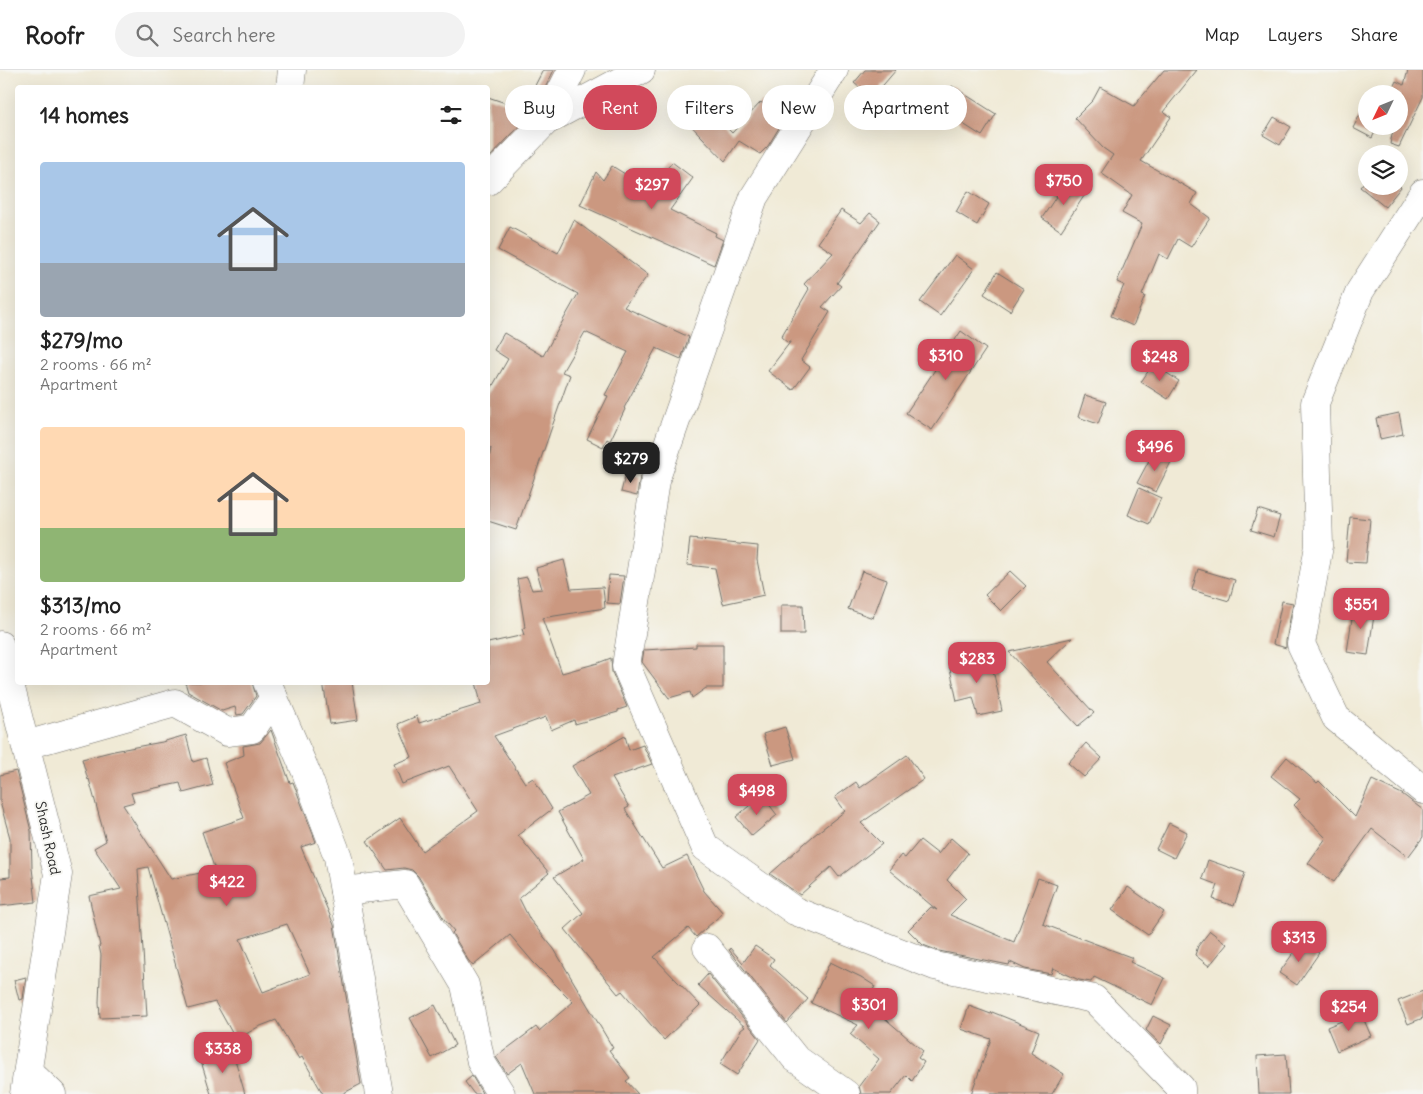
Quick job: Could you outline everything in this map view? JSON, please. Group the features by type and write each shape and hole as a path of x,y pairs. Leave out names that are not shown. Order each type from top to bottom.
{"street":[{"path":"290,85 292,70"},
{"path":"564,85 572,70"},
{"path":"573,107 641,70"},
{"path":"834,70 754,197 656,481 626,666 705,847 795,911 935,966 1094,999 1181,1088 1181,1094"},
{"path":"490,179 537,130"},
{"path":"1423,193 1360,291 1315,403 1319,546 1301,644 1336,718 1423,790"},
{"name":"Shash Road","path":"0,645 58,874 26,1082"},
{"path":"26,745 174,703 227,732 252,729 270,690"},
{"path":"270,690 306,772 338,857 379,1094"},
{"path":"344,891 405,884 465,984 481,1062 501,1094"},
{"path":"707,948 794,1058 846,1094"},
{"path":"26,1082 52,1094"}],"building":[{"path":"543,70 554,70 546,85 535,85"},
{"path":"865,70 896,70 883,85 856,85 854,83"},
{"path":"1164,70 1197,70 1163,112 1171,117 1141,161 1197,193 1191,204 1210,218 1191,247 1178,239 1168,259 1159,254 1142,295 1145,296 1133,326 1111,316 1124,285 1117,282 1142,224 1122,213 1132,195 1101,173 1113,155 1103,148 1075,118 1093,100 1100,87 1134,106"},
{"path":"1408,70 1423,70 1423,97 1408,128 1408,85 1404,85"},
{"path":"1396,81 1404,85 1394,85"},
{"path":"967,96 996,114 982,136 967,126"},
{"path":"490,98 505,103 505,130 516,130 490,157"},
{"path":"761,102 762,130 778,130 768,146 760,154 739,141 725,161 695,130 729,130 732,133 735,130 752,130 752,112"},
{"path":"1274,117 1291,127 1280,145 1263,135"},
{"path":"1358,118 1358,131 1353,128"},
{"path":"1392,135 1405,135 1400,145 1390,144"},
{"path":"672,162 693,178 670,210 716,233 715,236 723,240 714,265 580,205 596,172 603,180 612,166 651,190"},
{"path":"1067,180 1086,193 1061,231 1042,218"},
{"path":"968,191 989,204 977,225 956,212"},
{"path":"1370,195 1395,195 1385,207"},
{"path":"841,210 861,223 870,213 880,221 837,283 841,286 822,307 830,312 801,360 810,367 793,390 768,371 791,341 788,343 781,337 809,289 804,284 833,253 818,243"},
{"path":"574,220 648,275 624,307 689,337 681,359 656,348 624,408 610,441 607,439 603,447 587,439 608,396 605,395 628,352 585,332 562,372 570,375 516,530 490,522 490,390 508,359 494,350 504,333 543,356 578,294 498,250 510,227 558,253"},
{"path":"955,255 974,269 940,316 920,302"},
{"path":"997,272 1024,289 1010,311 984,294"},
{"path":"961,331 986,349 932,430 906,413"},
{"path":"1153,364 1179,381 1168,399 1141,382"},
{"path":"1085,395 1106,402 1098,424 1078,417"},
{"path":"1399,413 1403,434 1380,439 1376,418"},
{"path":"1154,451 1172,460 1156,492 1137,483"},
{"path":"626,472 640,476 637,496 621,492"},
{"path":"1139,488 1161,498 1149,524 1128,515"},
{"path":"1258,509 1280,516 1274,537 1251,530"},
{"path":"1350,517 1370,519 1366,563 1346,562"},
{"path":"690,539 758,546 757,560 764,595 723,604 715,568 687,565"},
{"path":"564,560 571,589 603,587 605,608 542,618 562,673 611,658 612,672 627,707 618,710 618,712 575,724 574,720 551,730 546,717 494,736 525,783 533,778 552,809 518,835 549,873 519,898 530,920 554,949 613,1048 609,1050 630,1078 626,1081 638,1094 535,1094 522,1063 507,1074 496,1057 536,1027 539,1031 573,1002 533,962 510,935 473,966 452,933 454,931 444,919 418,876 412,870 404,868 387,870 367,841 400,818 422,851 478,811 449,766 402,784 394,764 412,757 398,724 417,716 419,723 481,704 477,685 490,685 490,643 524,635 522,629 525,627 517,579 527,577 532,590 542,589 536,568"},
{"path":"1198,569 1235,580 1229,601 1192,590"},
{"path":"862,571 887,580 873,618 848,609"},
{"path":"1010,571 1026,586 1001,611 985,595"},
{"path":"609,575 624,576 620,604 607,603"},
{"path":"1282,601 1293,603 1286,648 1273,644"},
{"path":"781,605 803,605 804,634 781,634"},
{"path":"1354,605 1375,609 1368,655 1347,652"},
{"path":"1072,638 1047,662 1094,713 1078,726 1009,652"},
{"path":"696,644 723,644 723,688 706,688 692,698 690,692 669,698 642,662 644,650 696,647"},
{"path":"990,656 1002,711 978,716 973,697 957,701 949,664"},
{"path":"186,685 253,685 256,696 243,714 237,715 235,707 222,711 188,692"},
{"path":"324,685 352,685 358,720 330,724"},
{"path":"785,727 795,759 773,765 763,734"},
{"path":"271,730 290,783 293,782 316,842 301,847 334,925 361,1084 342,1094 323,1094 302,1057 299,1059 276,1020 258,1027 236,1040 215,1002 188,1009 148,867 138,869 147,1016 100,1018 101,955 89,896 121,889 94,848 106,841 82,759 186,735 193,762 206,758 213,785 183,793 180,783 131,793 134,802 123,805 171,879 215,870 202,832 244,818 224,763 244,755 243,746 260,743","holes":["287,924 310,974 263,992 240,939"]},
{"path":"625,736 629,750 643,745 652,764 612,778 629,807 625,809 662,868 687,856 704,891 723,913 696,937 688,928 654,957 700,1005 664,1040 622,991 618,994 565,929 583,913 554,877 584,859 558,812 589,795 572,766"},
{"path":"1086,743 1102,758 1084,777 1068,763"},
{"path":"907,755 924,779 861,823 882,844 839,877 831,867 800,895 770,874 845,811 835,797 856,782 860,788"},
{"path":"1287,757 1317,783 1319,781 1355,817 1372,780 1402,794 1423,810 1423,837 1408,857 1372,829 1334,882 1308,863 1326,838 1294,805 1300,799 1271,776"},
{"path":"16,771 31,831 32,868 36,902 0,906 0,878 10,877 10,838 0,802 0,775"},
{"path":"762,795 777,815 752,836 736,817"},
{"path":"1169,823 1187,832 1174,858 1156,849"},
{"path":"951,838 968,853 947,880 966,899 950,915 1014,942 1038,878 1057,885 1043,924 1133,958 1130,962 1165,978 1152,1005 1094,977 1091,982 1079,980 1053,968 1051,974 1025,969 1010,962 1009,965 939,951 923,945 908,930 931,907 937,910 889,870 901,855 905,858 920,840 938,854"},
{"path":"1208,860 1245,873 1234,906 1213,899 1218,885 1202,879"},
{"path":"1128,887 1164,912 1148,935 1112,910"},
{"path":"1210,931 1227,944 1209,966 1195,955 1198,946"},
{"path":"1302,941 1319,953 1297,985 1279,973"},
{"path":"755,946 774,959 770,965 808,999 787,1023 729,950 730,948 743,963"},
{"path":"830,962 875,986 867,1003 923,1051 918,1058 924,1062 912,1081 906,1075 891,1094 861,1094 859,1086 879,1059 850,1034 858,1025 811,1003"},
{"path":"708,974 760,1039 737,1075 720,1064 741,1030 745,1027 698,985"},
{"path":"26,977 23,999 19,1000 14,980"},
{"path":"1423,991 1423,1018 1408,1024 1398,1001"},
{"path":"435,1005 455,1045 432,1058 410,1018"},
{"path":"969,1006 991,1014 992,1012 1039,1031 1031,1053 1064,1074 1052,1094 971,1094 991,1039 961,1029"},
{"path":"1361,1013 1371,1036 1337,1051 1327,1027"},
{"path":"1153,1016 1171,1025 1161,1044 1146,1030"},
{"path":"232,1049 245,1094 211,1094 200,1058"},
{"path":"1286,1054 1289,1094 1259,1094 1257,1056"},
{"path":"472,1076 482,1093 474,1094 465,1082"}]}
